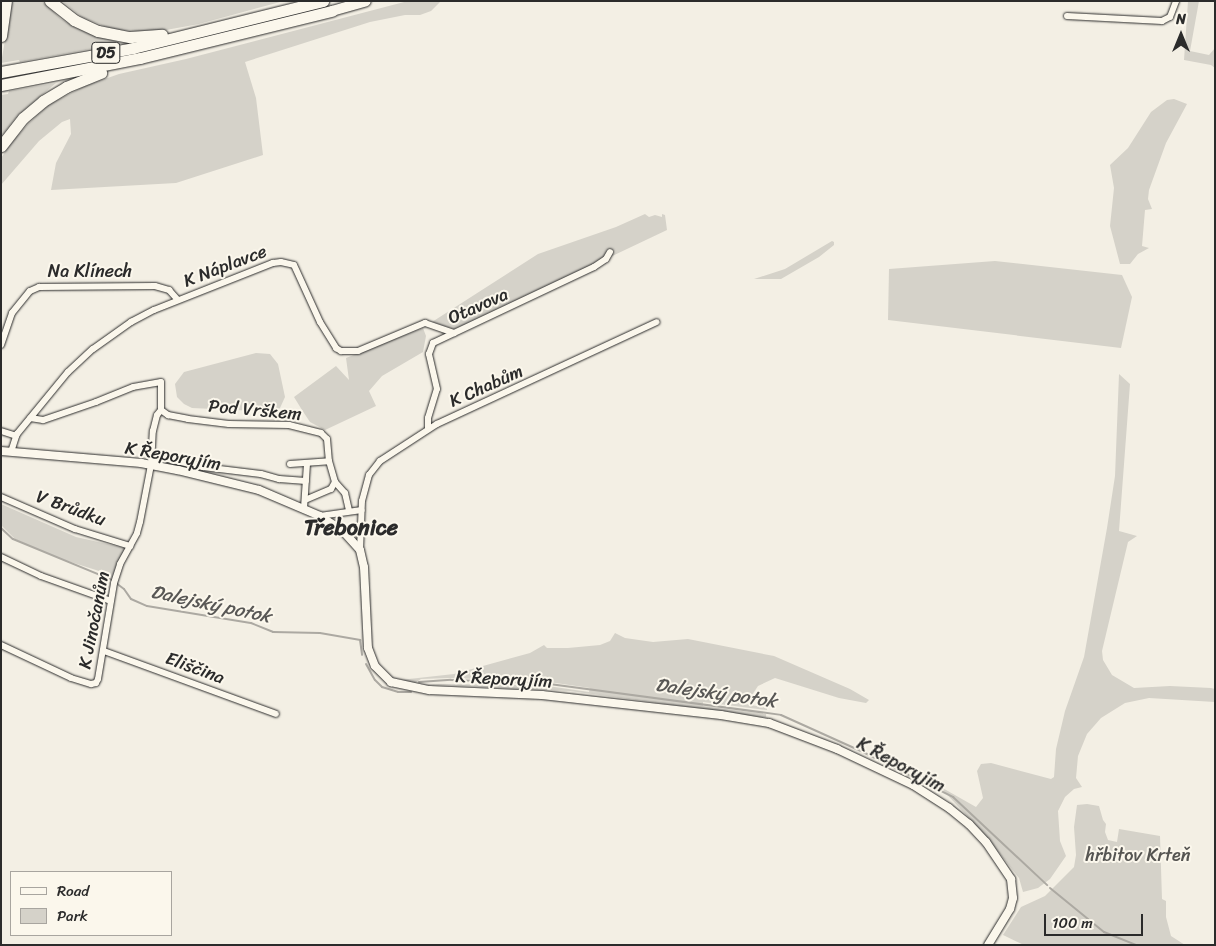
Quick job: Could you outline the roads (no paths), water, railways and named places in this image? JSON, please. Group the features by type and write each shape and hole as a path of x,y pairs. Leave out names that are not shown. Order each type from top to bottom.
{"highway":[{"path":"1,36 6,1"},
{"path":"50,1 80,24 114,35 145,37 206,31"},
{"name":"D5","path":"3,72 107,53 206,31 323,1"},
{"path":"332,10 366,1"},
{"name":"D5","path":"1,84 158,54 332,10"},
{"path":"1,146 30,112 58,90 94,75 158,54"}],"street":[{"path":"1067,16 1162,21 1170,16 1174,1"},
{"name":"Otavova","path":"428,429 428,418 437,389 429,354 431,347 437,340 594,267 606,259 610,252"},
{"name":"K Náplavce","path":"11,452 16,436 68,372 93,349 131,322 178,300 282,262 294,265 320,322 336,348 341,351 358,351 425,323 454,333"},
{"name":"Na Klínech","path":"1,345 12,313 30,291 39,287 155,286 168,290 178,300"},
{"name":"K Chabům","path":"360,550 362,510 369,475 380,461 428,429 657,322"},
{"name":"K Jinočanům","path":"1,645 71,678 91,684 96,683 98,680 114,582 140,522 152,462 153,431 157,415 161,410 161,382 133,387 43,420 30,418"},
{"name":"Pod Vrškem","path":"161,410 168,415 188,419 229,424 289,425 321,432 327,439 329,461 335,482 345,493 349,510"},
{"path":"1,431 16,436"},
{"name":"K Řeporyjím","path":"1,451 152,462 228,481 305,504 343,531 360,550 364,567 368,648 375,666 391,682 429,690 542,695 721,715 784,727 837,749 913,785 969,824 986,842 1003,865 1013,886 1010,909 988,945"},
{"name":"K Řeporyjím","path":"152,462 168,459 203,467 261,474 279,479 306,481"},
{"path":"290,464 329,461"},
{"path":"305,504 307,464"},
{"path":"305,504 331,489 335,482"},
{"name":"V Brůdku","path":"1,497 78,531 130,546"},
{"path":"320,516 349,510 362,510"},
{"path":"1,557 41,576 111,601"},
{"name":"Eliščina","path":"104,651 276,714"}],"waterway":[{"name":"Dalejský potok","path":"1,528 13,539 112,580 124,589 131,599 147,606 251,623 273,632 320,633 360,640 362,655"},
{"name":"Dalejský potok","path":"366,664 375,680 382,687 398,692 411,692"},
{"name":"Dalejský potok","path":"419,682 451,680 542,683 781,715 863,752 953,797 1047,885"},
{"name":"Dalejský potok","path":"1050,888 1104,932 1136,945"}],"district":[{"name":"Třebonice","path":"351,528"}],"park label":[{"name":"hřbitov Krteň","path":"1138,855"}]}
